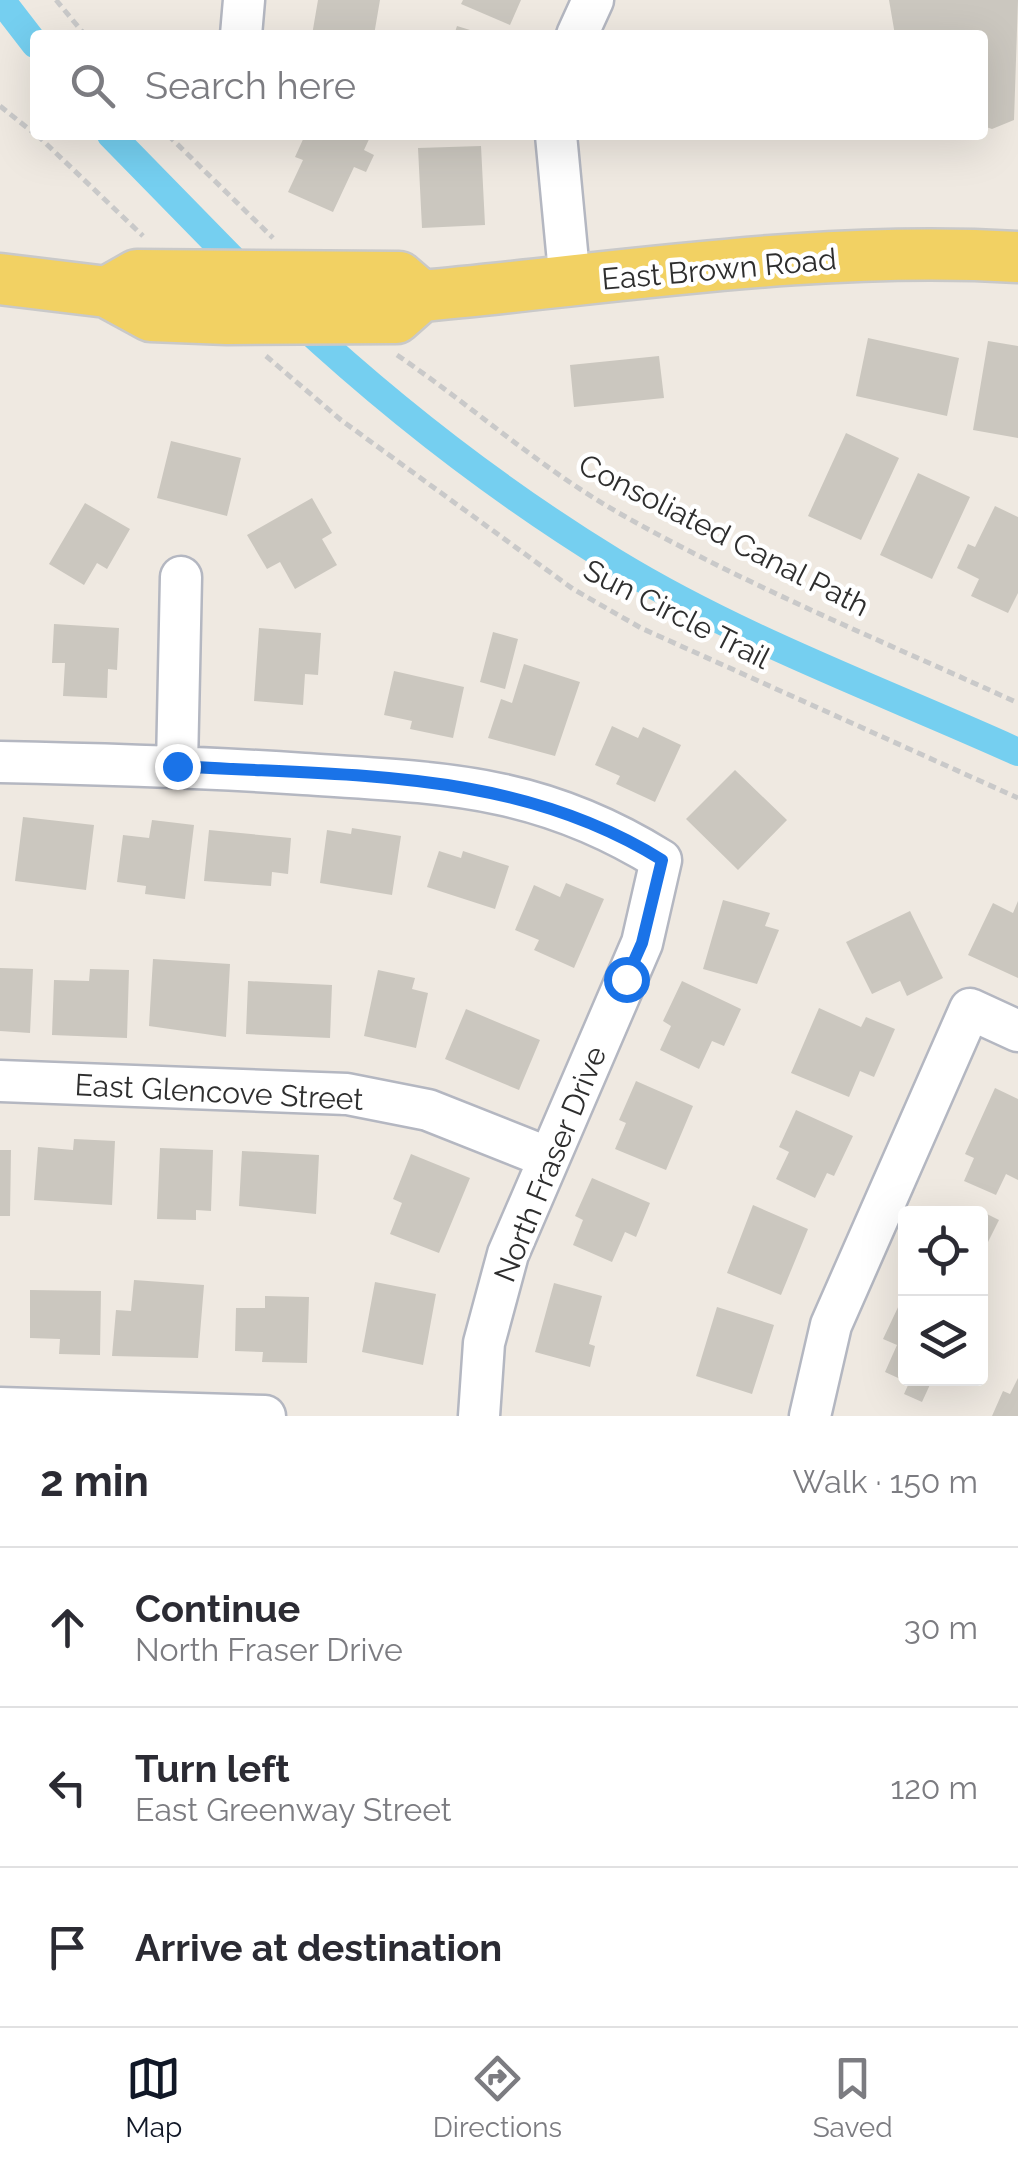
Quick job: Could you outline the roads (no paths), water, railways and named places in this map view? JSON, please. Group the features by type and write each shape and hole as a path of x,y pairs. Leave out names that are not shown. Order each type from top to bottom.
{"main road":[{"name":"East Brown Road","path":"0,279 107,292 151,316 254,336 354,319 396,318 421,296 787,260 933,255 1018,257"},
{"name":"East Brown Road","path":"107,292 136,275 196,274 399,277 421,296"}],"street":[{"path":"241,30 244,0"},
{"path":"579,30 593,0"},
{"path":"556,140 570,283"},
{"path":"0,762 177,766 181,577"},
{"name":"North Fraser Drive","path":"177,766 470,785 556,808 618,833 662,860 642,943 508,1254 484,1343 479,1416"},
{"path":"810,1416 831,1326 970,1010 1018,1032"},
{"name":"East Glencove Street","path":"0,1081 346,1094 428,1110 549,1158"},
{"path":"0,1408 266,1416"}],"waterway":[{"path":"1,0 30,38"},
{"path":"116,140 249,276"},
{"path":"295,318 448,448 614,562 762,640 1018,752"}]}
